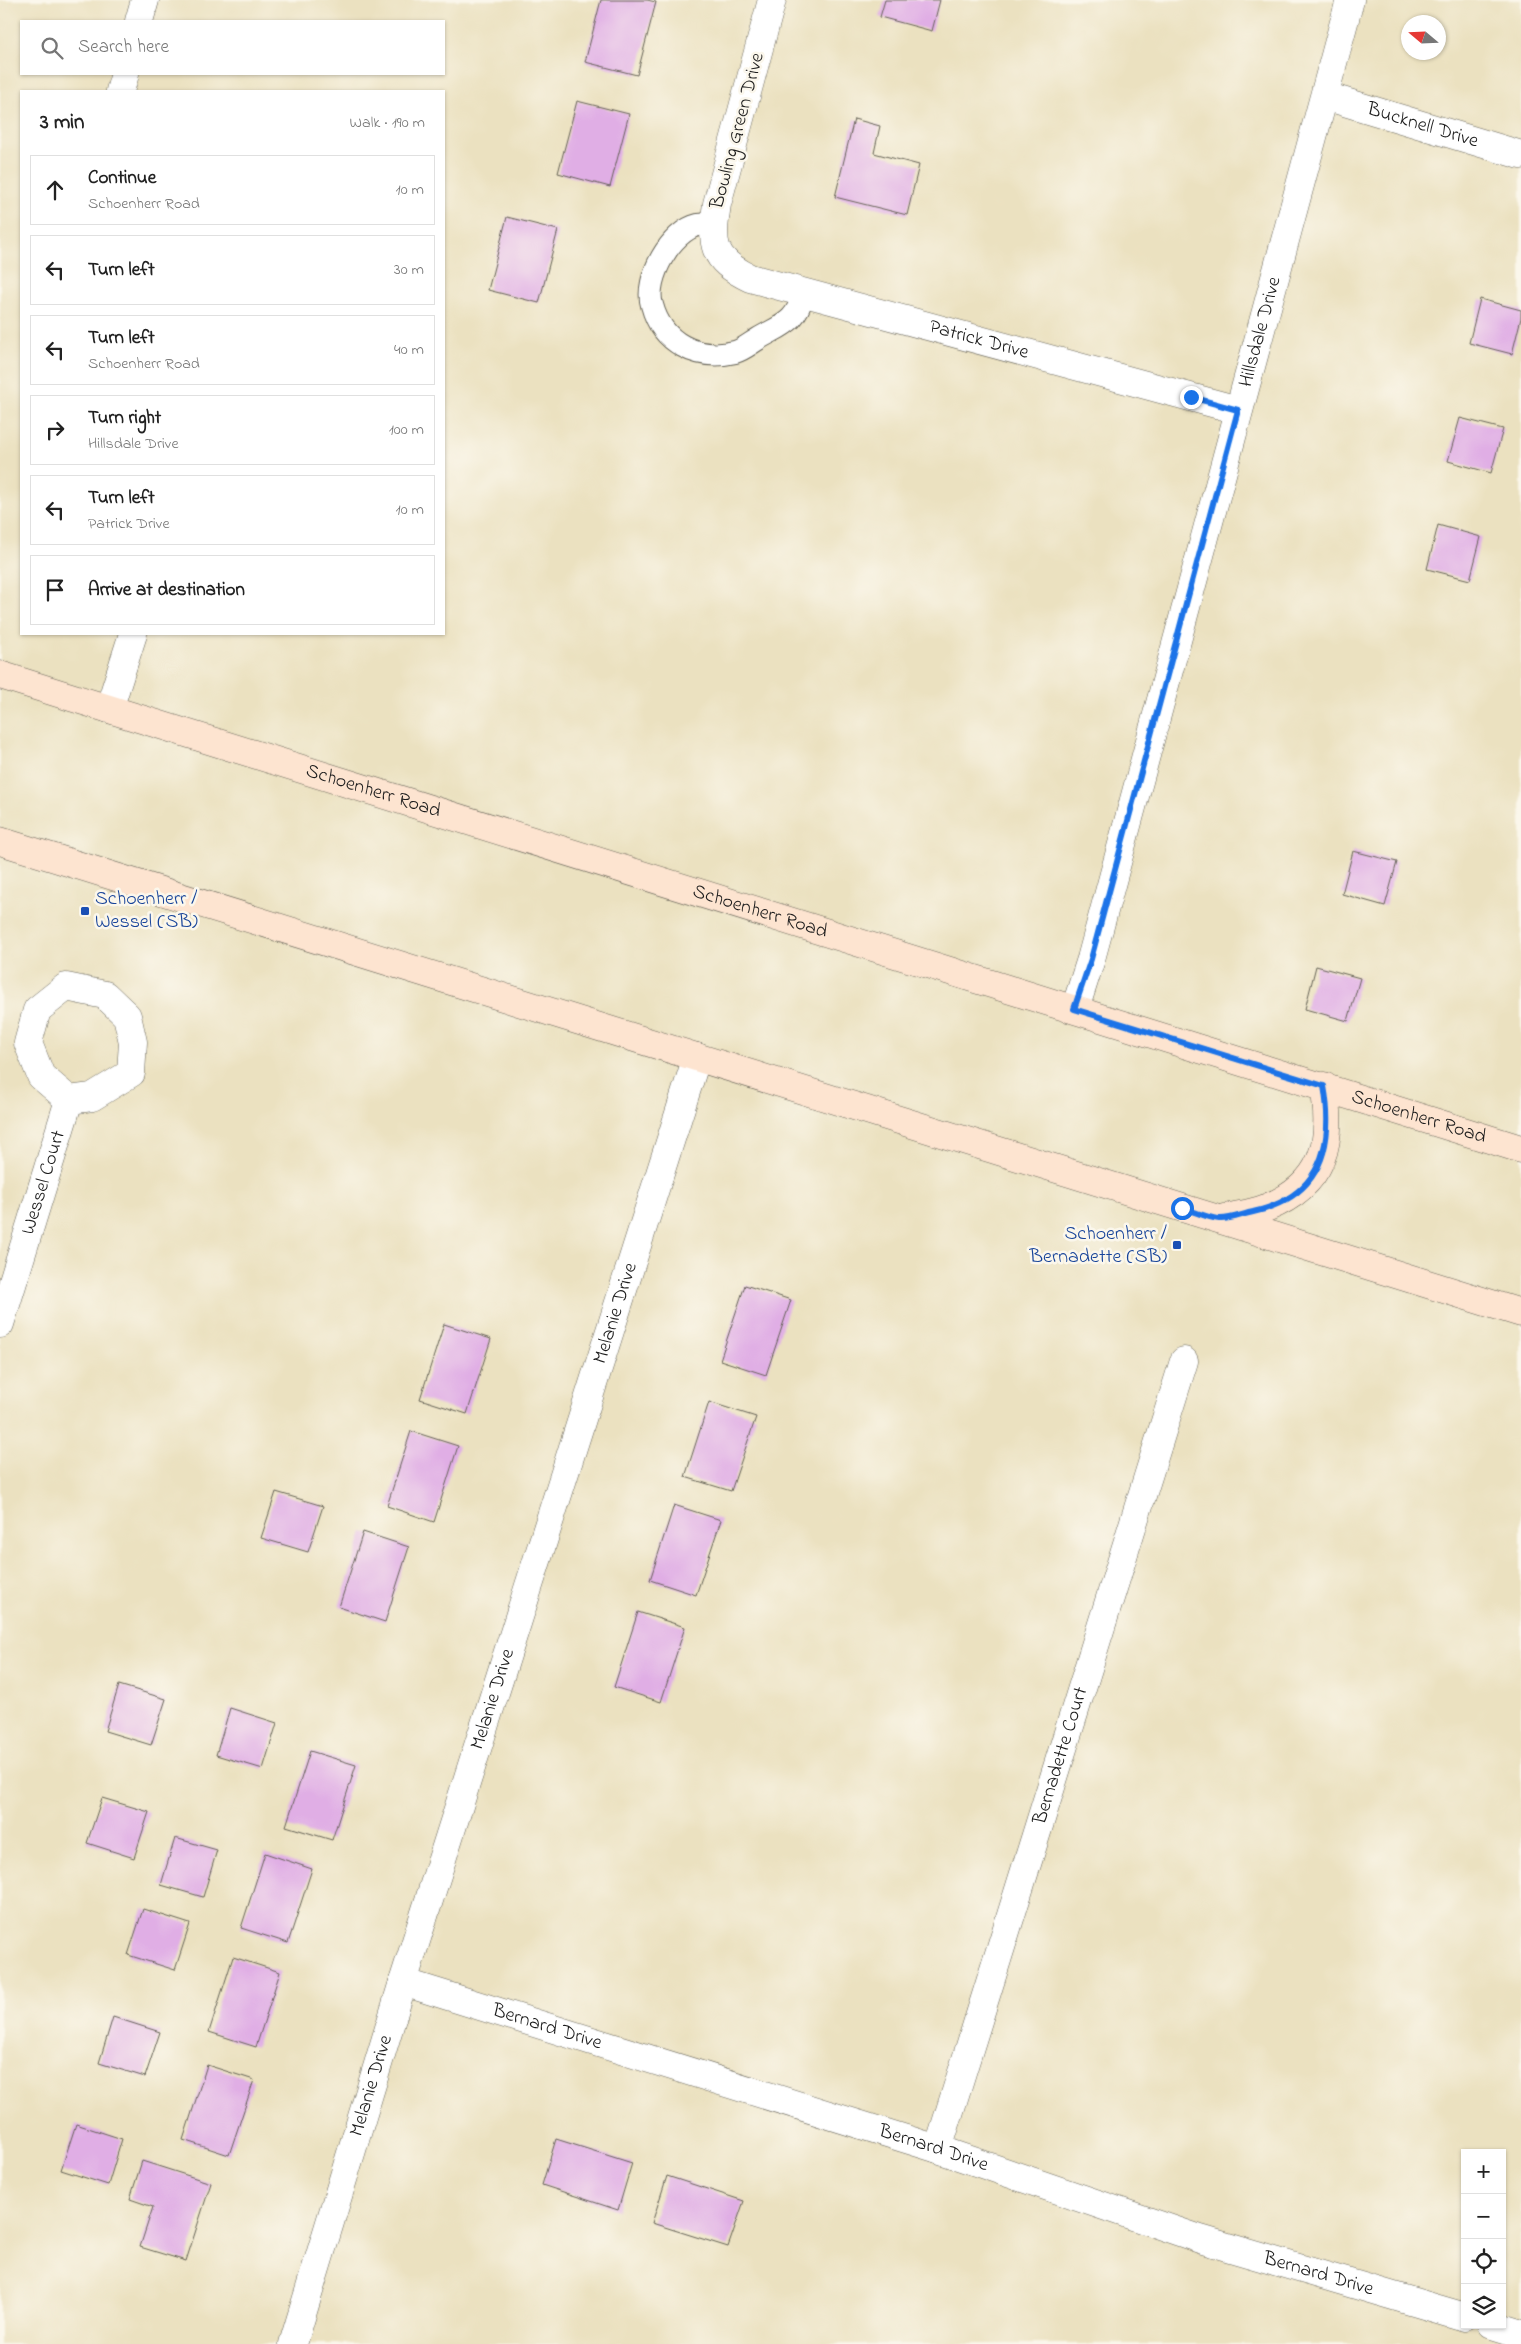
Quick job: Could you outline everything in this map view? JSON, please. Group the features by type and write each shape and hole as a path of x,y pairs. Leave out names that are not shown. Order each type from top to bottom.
{"main road":[{"name":"Schoenherr Road","path":"0,675 1521,1148"},
{"path":"0,841 1521,1313"},
{"path":"1219,1219 1265,1209 1289,1197 1308,1181 1320,1163 1327,1138 1329,1114 1324,1086"}],"street":[{"path":"139,20 145,0"},
{"name":"Bowling Green Drive","path":"722,261 714,244 717,204 772,0"},
{"name":"Hillsdale Drive","path":"1074,1009 1091,959 1350,0"},
{"path":"120,90 125,75"},
{"name":"Bucknell Drive","path":"1325,96 1521,155"},
{"name":"Patrick Drive","path":"722,261 735,271 750,278 1238,410"},
{"path":"109,709 133,635"},
{"name":"Melanie Drive","path":"293,2344 403,1982 697,1057"},
{"name":"Wessel Court","path":"0,1324 69,1100"},
{"name":"Bernadette Court","path":"938,2149 1184,1361"},
{"name":"Bernard Drive","path":"403,1982 938,2149 1200,2239 1461,2316"},
{"path":"1505,2329 1521,2334"}],"lane":[{"path":"714,226 698,225 683,234 664,252 653,278 651,304 661,328 684,348 709,356 737,352 788,323 799,310 804,293"}],"building":[{"path":"601,0 647,0 656,2 637,75 585,62"},
{"path":"885,0 940,0 932,31 880,17"},
{"path":"577,101 629,114 610,187 558,173"},
{"path":"854,119 880,126 874,153 919,165 907,215 835,197"},
{"path":"507,217 558,230 539,303 488,290"},
{"path":"1480,299 1521,310 1521,318 1512,354 1469,343"},
{"path":"1460,418 1503,429 1491,473 1448,461"},
{"path":"1438,525 1481,537 1470,580 1427,569"},
{"path":"1353,851 1397,862 1385,906 1342,894"},
{"path":"1316,966 1360,978 1348,1021 1305,1009"},
{"path":"745,1285 791,1300 766,1375 720,1360"},
{"path":"444,1324 491,1339 467,1414 420,1399"},
{"path":"709,1402 756,1417 731,1491 685,1477"},
{"path":"411,1431 458,1446 434,1522 387,1506"},
{"path":"276,1492 323,1506 308,1552 261,1538"},
{"path":"674,1505 721,1520 696,1595 650,1580"},
{"path":"363,1532 409,1547 385,1622 339,1607"},
{"path":"638,1612 685,1627 661,1702 614,1687"},
{"path":"119,1685 166,1699 151,1745 105,1731"},
{"path":"230,1708 277,1723 263,1769 216,1755"},
{"path":"310,1751 356,1765 332,1840 286,1826"},
{"path":"102,1798 149,1812 134,1858 87,1843"},
{"path":"175,1838 217,1850 203,1897 161,1885"},
{"path":"265,1853 312,1869 288,1943 241,1928"},
{"path":"143,1909 190,1924 175,1970 128,1955"},
{"path":"233,1957 280,1972 256,2047 209,2032"},
{"path":"113,2017 160,2032 145,2077 99,2063"},
{"path":"207,2065 254,2080 229,2155 183,2140"},
{"path":"76,2124 122,2139 108,2185 61,2170"},
{"path":"556,2139 632,2163 618,2210 542,2185"},
{"path":"142,2161 211,2183 186,2261 140,2247 153,2207 130,2199"},
{"path":"667,2176 744,2201 728,2247 652,2223"}],"place":[{"name":"Schoenherr / Wessel (SB)","path":"85,911"},
{"name":"Schoenherr / Bernadette (SB)","path":"1177,1245"}],"route":[{"path":"1182,1208 1219,1219 1265,1209 1289,1197 1308,1181 1320,1163 1327,1138 1329,1114 1324,1086 1074,1009 1091,959 1238,410 1191,397"}]}
